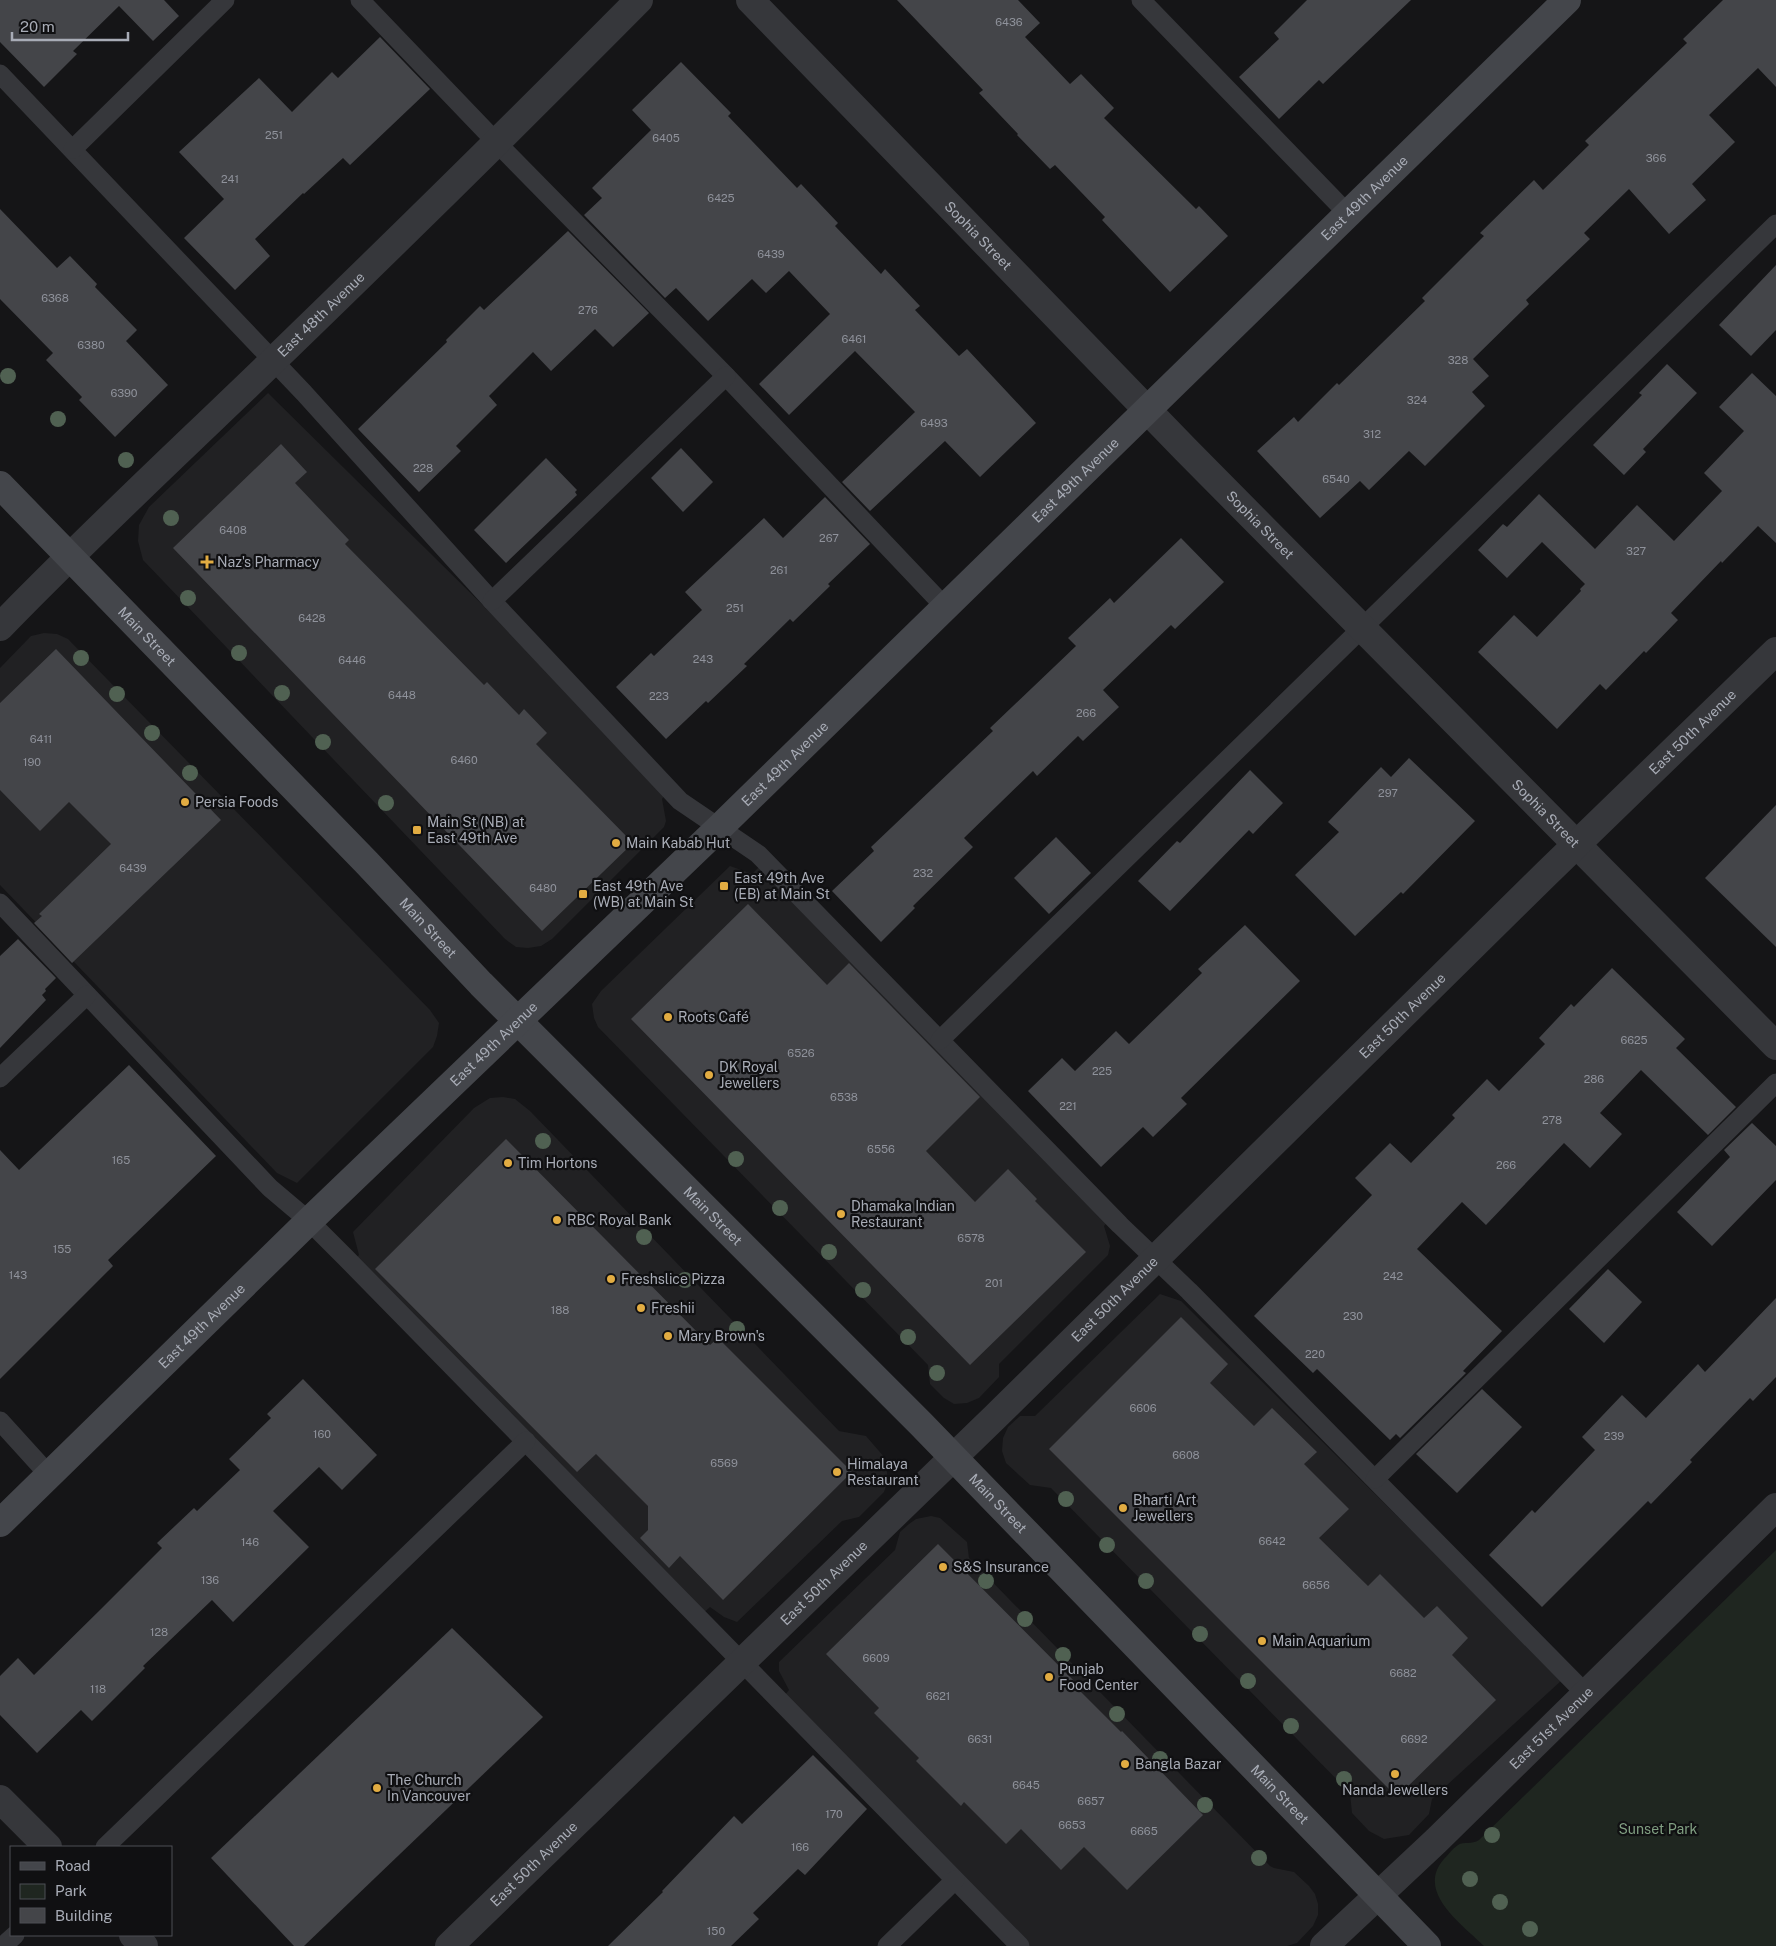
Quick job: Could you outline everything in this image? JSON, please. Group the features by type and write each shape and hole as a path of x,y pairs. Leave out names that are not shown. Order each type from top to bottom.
{"street":[{"name":"East 48th Avenue","path":"0,627 69,556 497,143 639,0"},
{"name":"Sophia Street","path":"750,0 1147,410 1776,1046"},
{"name":"East 49th Avenue","path":"0,1523 309,1221 720,827 1348,214 1559,3"},
{"name":"Main Street","path":"0,485 518,1020 953,1457 1427,1946"},
{"name":"East 50th Avenue","path":"449,1946 953,1457 1776,651"},
{"name":"East 51st Avenue","path":"1324,1946 1436,1841 1776,1507"},
{"path":"0,1799 47,1846"},
{"path":"134,1936 144,1946"}],"lane":[{"path":"73,149 225,0"},
{"path":"360,0 497,143 726,376 945,607"},
{"path":"1141,0 1348,214"},
{"path":"0,74 273,361 492,601 680,801 758,854 1120,1225 1375,1479 1585,1693"},
{"path":"940,1040 1776,224"},
{"path":"492,601 726,376"},
{"path":"0,903 270,1188 309,1221 1020,1946"},
{"path":"0,1078 87,995"},
{"path":"1375,1479 1776,1083"},
{"path":"0,1421 49,1475"},
{"path":"106,1846 526,1441"},
{"path":"887,1946 955,1880"},
{"path":"3,1946 14,1936"}],"shaded area":[{"path":"268,393 669,789 662,799 666,821 664,827 552,939 541,946 516,947 505,939 143,560 138,541 139,525 149,507"},
{"path":"44,633 57,634 68,639 430,1010 439,1023 433,1047 297,1183 277,1173 0,885 0,668 31,636"},
{"path":"765,861 1113,1216 1104,1226 1110,1246 1108,1255 999,1364 999,1377 979,1398 967,1403 954,1404 944,1398 930,1384 928,1365 598,1027 594,1018 592,1004 601,991 730,866 752,874"},
{"path":"503,1097 515,1099 530,1111 839,1431 866,1436 885,1458 888,1480 884,1492 859,1517 842,1521 737,1622 724,1617 710,1607 698,1618 351,1263 359,1255 353,1232 474,1108 490,1098"},
{"path":"1160,1294 1181,1301 1562,1680 1432,1799 1429,1814 1409,1835 1384,1839 1369,1831 1352,1813 1350,1793 1051,1488 1030,1485 1006,1463 1002,1451 1003,1438 1008,1427 1020,1416 1035,1416"},
{"path":"931,1516 940,1518 967,1542 969,1558 1270,1866 1294,1872 1309,1886 1315,1894 1318,1904 1318,1915 1313,1926 1297,1943 1287,1946 1020,1946 780,1701 789,1690 779,1671 779,1662 895,1550 900,1532 916,1519"}],"green space":[{"name":"Sunset Park","path":"1776,1550 1776,1946 1484,1946 1454,1918 1438,1895 1435,1883 1436,1871 1444,1859 1458,1845 1479,1840"}],"building":[{"path":"0,0 164,0 179,16 153,41 119,6 73,51 77,54 44,87 0,42"},
{"path":"897,0 1018,0 1040,23 1025,37 1070,84 1081,74 1114,108 1104,118 1196,209 1199,206 1228,236 1170,292 1102,220 1105,217 1055,165 1050,169 1017,135 979,93 983,90"},
{"path":"1307,0 1411,0 1323,84 1319,80 1279,119 1239,77 1279,39 1274,33"},
{"path":"1723,0 1776,0 1776,87 1758,68 1709,115 1735,142 1692,184 1706,200 1669,234 1629,189 1584,233 1590,239 1526,300 1529,304 1473,359 1489,376 1472,392 1485,406 1425,466 1409,451 1369,490 1360,481 1320,518 1257,451 1294,417 1298,422 1425,301 1422,298 1484,236 1480,233 1534,180 1543,190 1589,145 1585,141 1687,43 1683,39"},
{"path":"380,37 430,89 350,165 343,158 255,239 270,256 235,290 184,238 224,199 179,152 259,78 292,112 332,72 338,78"},
{"path":"681,62 731,113 728,116 797,188 801,184 838,223 835,226 881,274 885,269 920,306 915,310 959,356 967,349 1036,423 980,477 945,441 870,511 842,482 915,412 855,351 789,415 759,384 830,314 789,271 766,293 752,279 708,321 676,288 665,298 584,215 602,198 592,188 651,130 632,110"},
{"path":"0,209 57,268 70,256 97,284 95,287 137,330 126,341 168,385 115,437 79,400 82,397 46,360 53,353 0,299"},
{"path":"568,231 649,313 613,347 595,329 551,371 533,352 489,396 497,405 456,446 461,451 419,492 358,429 447,342 446,340 480,306 484,310"},
{"path":"1776,265 1776,330 1751,356 1719,325"},
{"path":"1667,364 1697,393 1643,449 1646,452 1624,475 1593,445 1642,395 1639,393"},
{"path":"1752,373 1776,396 1776,543 1758,526 1671,613 1678,620 1646,653 1644,651 1606,690 1600,684 1557,729 1478,652 1514,615 1537,637 1581,591 1580,589 1585,584 1542,542 1507,578 1478,550 1503,524 1507,527 1539,494 1595,549 1637,505 1674,541 1722,491 1704,473 1744,431 1719,407"},
{"path":"281,444 307,472 295,483 349,540 345,544 484,685 487,682 519,715 524,709 547,733 536,744 633,843 542,931 173,548"},
{"path":"681,448 713,482 683,512 651,478"},
{"path":"546,458 577,490 575,492 577,495 506,563 474,530"},
{"path":"825,497 870,544 828,584 830,586 793,622 790,619 744,664 747,666 666,739 616,687 651,653 654,656 702,610 685,592 764,518 783,538"},
{"path":"1181,538 1224,582 1175,629 1171,625 1103,690 1119,707 1083,741 1078,736 1037,776 1033,771 964,838 973,847 913,906 915,908 881,942 832,891 874,851 871,847 993,731 990,728 1076,646 1068,638 1110,598 1114,603"},
{"path":"56,649 221,820 72,963 34,923 42,916 39,914 111,844 69,802 40,831 0,790 0,703"},
{"path":"1409,758 1475,821 1403,894 1401,892 1355,936 1295,875 1339,832 1328,822 1381,767 1391,777"},
{"path":"1250,770 1283,803 1253,834 1249,830 1170,911 1138,881 1177,841 1180,843"},
{"path":"1776,805 1776,947 1705,878"},
{"path":"1056,837 1091,873 1049,914 1014,878"},
{"path":"748,904 827,985 849,963 980,1097 926,1151 975,1202 1008,1169 1037,1199 1035,1201 1086,1252 970,1365 631,1019"},
{"path":"1245,925 1300,981 1181,1098 1187,1104 1153,1137 1143,1127 1101,1167 1028,1091 1062,1058 1075,1071 1116,1031 1129,1044 1202,973 1198,969"},
{"path":"18,939 56,978 42,995 46,1000 0,1048 0,956"},
{"path":"1612,968 1685,1039 1676,1048 1736,1107 1708,1135 1641,1070 1600,1113 1622,1134 1590,1168 1564,1143 1486,1225 1462,1202 1417,1249 1502,1331 1463,1371 1466,1373 1400,1438 1396,1434 1390,1440 1317,1369 1313,1373 1254,1316 1372,1195 1355,1178 1390,1143 1411,1163 1455,1118 1452,1115 1487,1079 1499,1091 1545,1044 1539,1038 1571,1004 1574,1007"},
{"path":"129,1065 216,1156 108,1260 113,1266 0,1379 0,1150 19,1170"},
{"path":"1752,1123 1776,1146 1776,1180 1712,1246 1677,1212 1730,1157 1724,1150"},
{"path":"506,1139 710,1345 718,1338 852,1472 723,1600 680,1556 669,1568 640,1538 648,1530 648,1506 596,1454 577,1472 375,1269"},
{"path":"1608,1269 1642,1302 1604,1343 1569,1309"},
{"path":"1776,1298 1776,1377 1753,1401 1750,1398 1690,1460 1692,1462 1651,1504 1648,1501 1542,1607 1489,1555 1532,1510 1535,1513 1595,1450 1582,1437 1622,1395 1646,1418 1698,1364 1705,1372"},
{"path":"1181,1317 1228,1364 1210,1383 1254,1426 1272,1408 1317,1452 1304,1464 1349,1509 1319,1538 1368,1586 1380,1574 1424,1618 1437,1606 1468,1638 1452,1655 1496,1700 1397,1797 1049,1449"},
{"path":"303,1379 377,1455 342,1490 319,1467 273,1511 309,1547 233,1622 212,1600 143,1666 145,1668 92,1721 81,1710 37,1753 0,1715 0,1676 18,1658 34,1675 162,1548 157,1543 194,1508 197,1511 240,1470 229,1459 271,1418 267,1414"},
{"path":"1482,1389 1522,1427 1457,1493 1416,1454"},
{"path":"938,1544 1080,1687 1078,1689 1122,1731 1203,1815 1127,1890 1084,1847 1061,1870 1021,1829 1006,1844 964,1802 961,1806 916,1761 919,1758 874,1713 879,1708 826,1654"},
{"name":"The Church In Vancouver","path":"452,1628 543,1717 304,1946 294,1946 211,1858"},
{"path":"813,1755 867,1809 805,1875 798,1869 753,1913 759,1919 731,1946 608,1946 663,1892 734,1816 742,1824"}],"place":[{"name":"Naz's Pharmacy","path":"207,562"},
{"name":"Persia Foods","path":"185,802"},
{"name":"Main St (NB) at East 49th Ave","path":"417,830"},
{"name":"Main Kabab Hut","path":"616,843"},
{"name":"East 49th Ave (EB) at Main St","path":"724,886"},
{"name":"East 49th Ave (WB) at Main St","path":"583,894"},
{"name":"Roots Café","path":"668,1017"},
{"name":"DK Royal Jewellers","path":"709,1075"},
{"name":"Tim Hortons","path":"508,1163"},
{"name":"Dhamaka Indian Restaurant","path":"841,1214"},
{"name":"RBC Royal Bank","path":"557,1220"},
{"name":"Freshslice Pizza","path":"611,1279"},
{"name":"Freshii","path":"641,1308"},
{"name":"Mary Brown's","path":"668,1336"},
{"name":"Himalaya Restaurant","path":"837,1472"},
{"name":"Bharti Art Jewellers","path":"1123,1508"},
{"name":"S&S Insurance","path":"943,1567"},
{"name":"Main Aquarium","path":"1262,1641"},
{"name":"Punjab Food Center","path":"1049,1677"},
{"name":"Bangla Bazar","path":"1125,1764"},
{"name":"Nanda Jewellers","path":"1395,1774"},
{"name":"The Church In Vancouver","path":"377,1788"}]}
